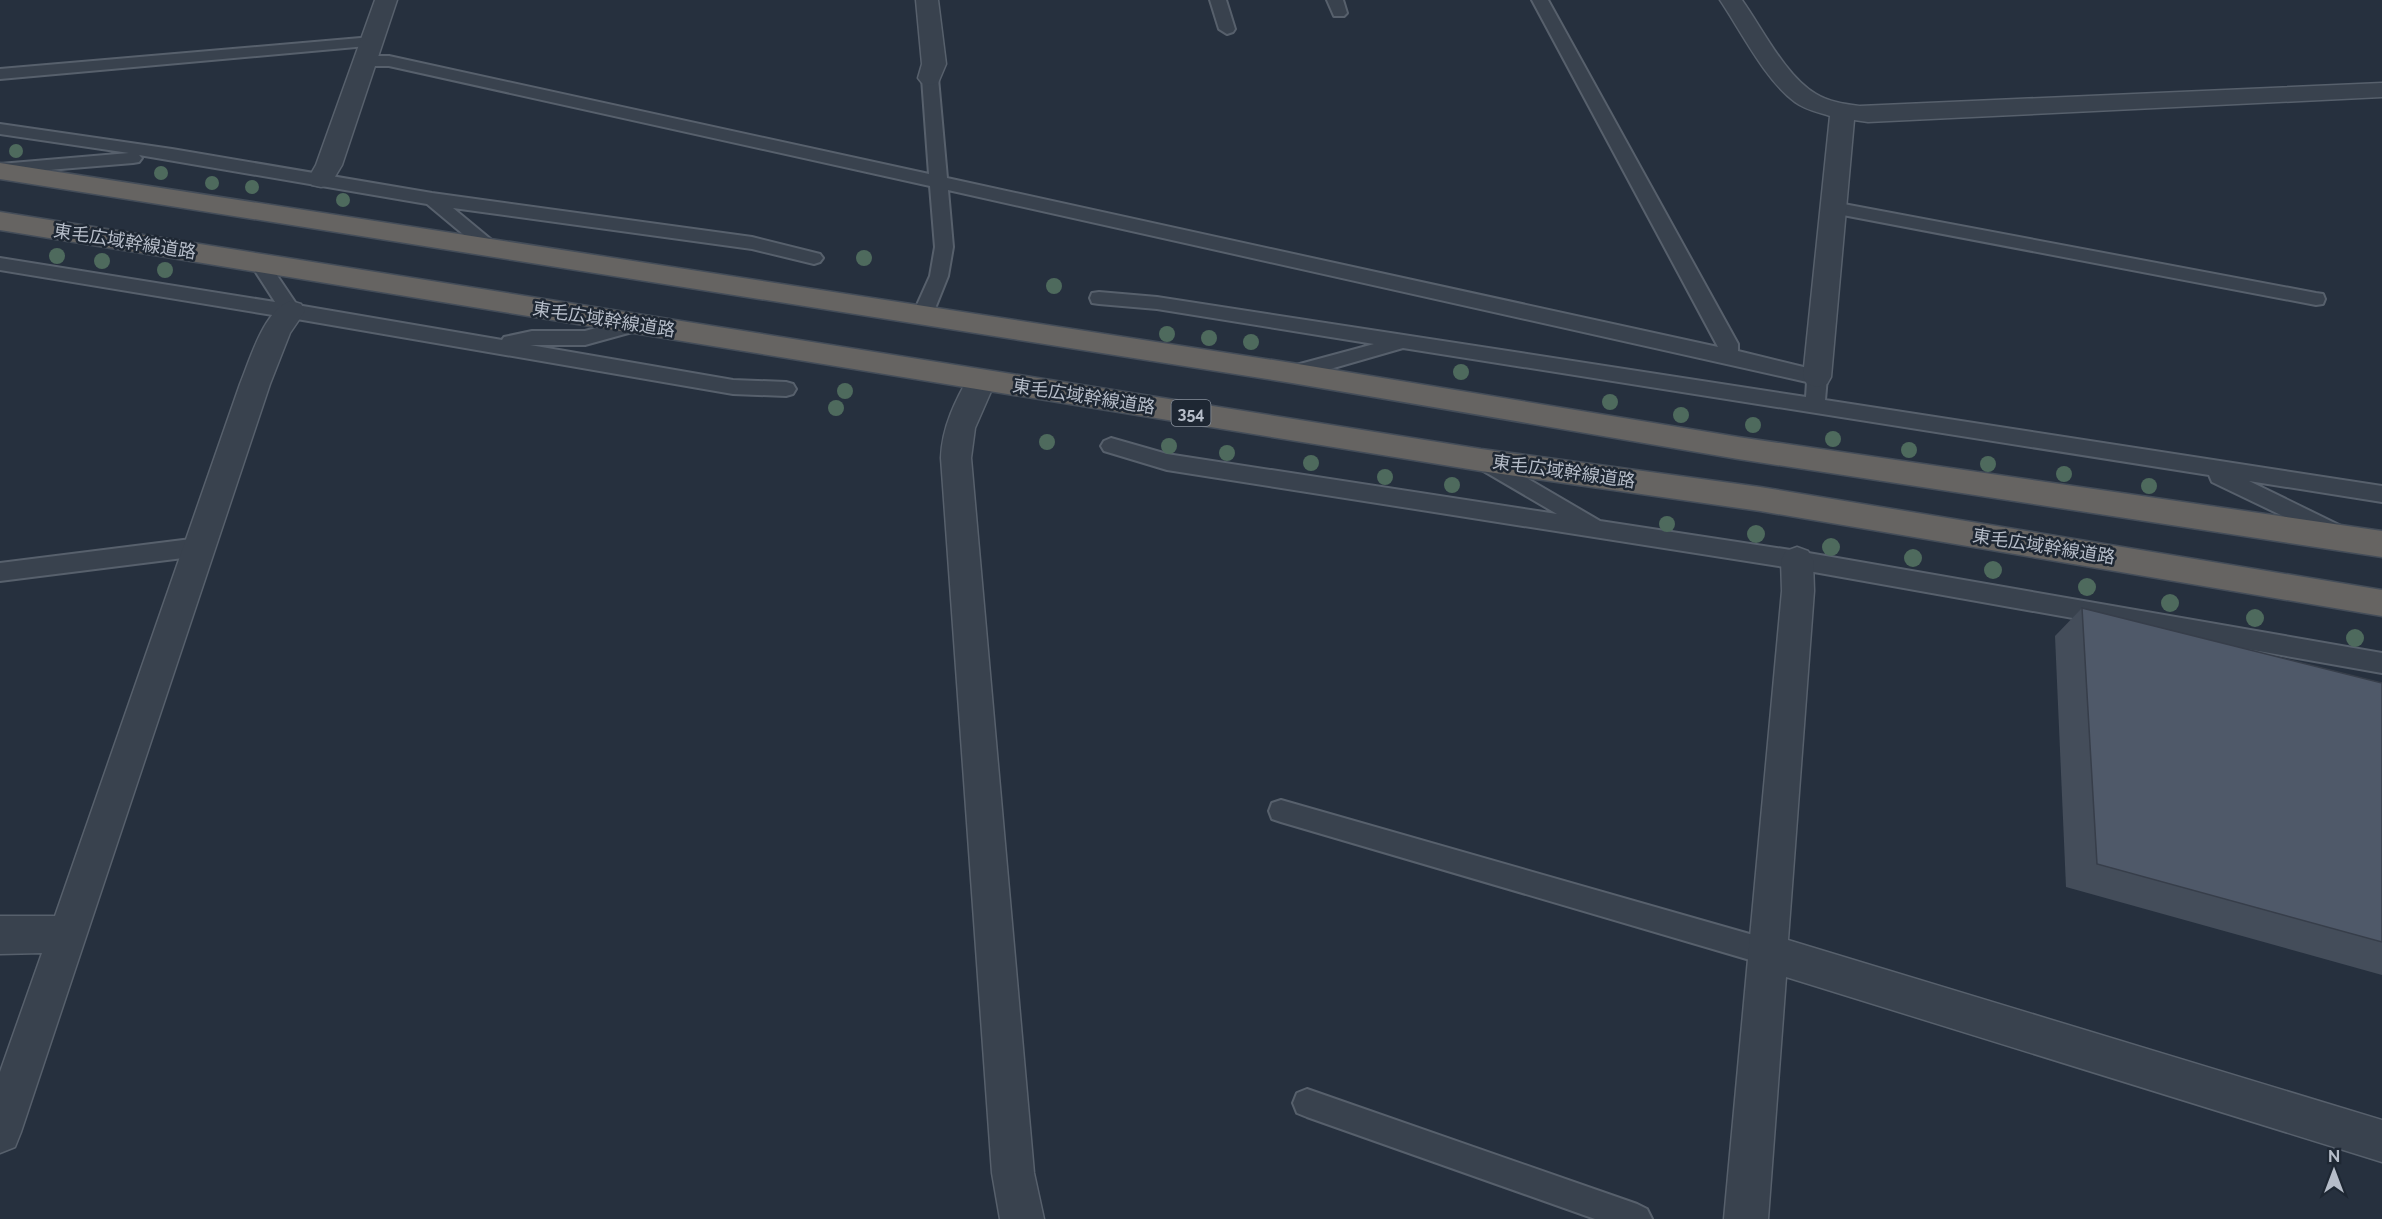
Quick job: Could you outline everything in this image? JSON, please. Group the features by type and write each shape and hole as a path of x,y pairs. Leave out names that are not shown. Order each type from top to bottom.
{"highway":[{"path":"0,170 1293,373 1738,448 2382,544"},
{"name":"東毛広域幹線道路","path":"0,221 1481,459 1760,499 2382,603"}],"street":[{"path":"321,179 329,165 386,0"},
{"path":"927,0 934,64 930,78"},
{"path":"1731,0 1790,85 1805,98 1843,112 1868,115 2382,90"},
{"path":"1817,377 1843,112"},
{"path":"0,1132 255,384 277,330 291,311"},
{"path":"981,380 961,423 955,442 1012,1161 1022,1219"},
{"path":"1746,1219 1798,591 1797,561"},
{"path":"0,935 67,934"},
{"path":"1767,952 2382,1141"}],"lane":[{"path":"1218,0 1227,29"},
{"path":"1540,0 1728,344 1728,356"},
{"path":"0,74 369,51 388,61 1817,377 1815,406"},
{"path":"922,316 939,276 944,247 930,78"},
{"path":"0,129 172,154 432,199 752,243 814,258"},
{"path":"0,170 172,154"},
{"path":"432,199 488,246"},
{"path":"1833,208 2316,298"},
{"path":"259,263 291,311"},
{"path":"0,264 291,311 733,387 786,389"},
{"path":"1099,298 1156,303 2382,494"},
{"path":"490,346 532,338 585,338 636,324"},
{"path":"1293,373 1402,343"},
{"path":"1111,446 1167,462 1797,561 2382,663"},
{"path":"1481,459 1602,531"},
{"path":"2202,467 2343,538"},
{"path":"0,572 199,547"},
{"path":"1281,811 1767,952"},
{"path":"1307,1104 1637,1219"}],"building":[{"path":"2082,608 2382,683 2382,942 2097,864"}]}
